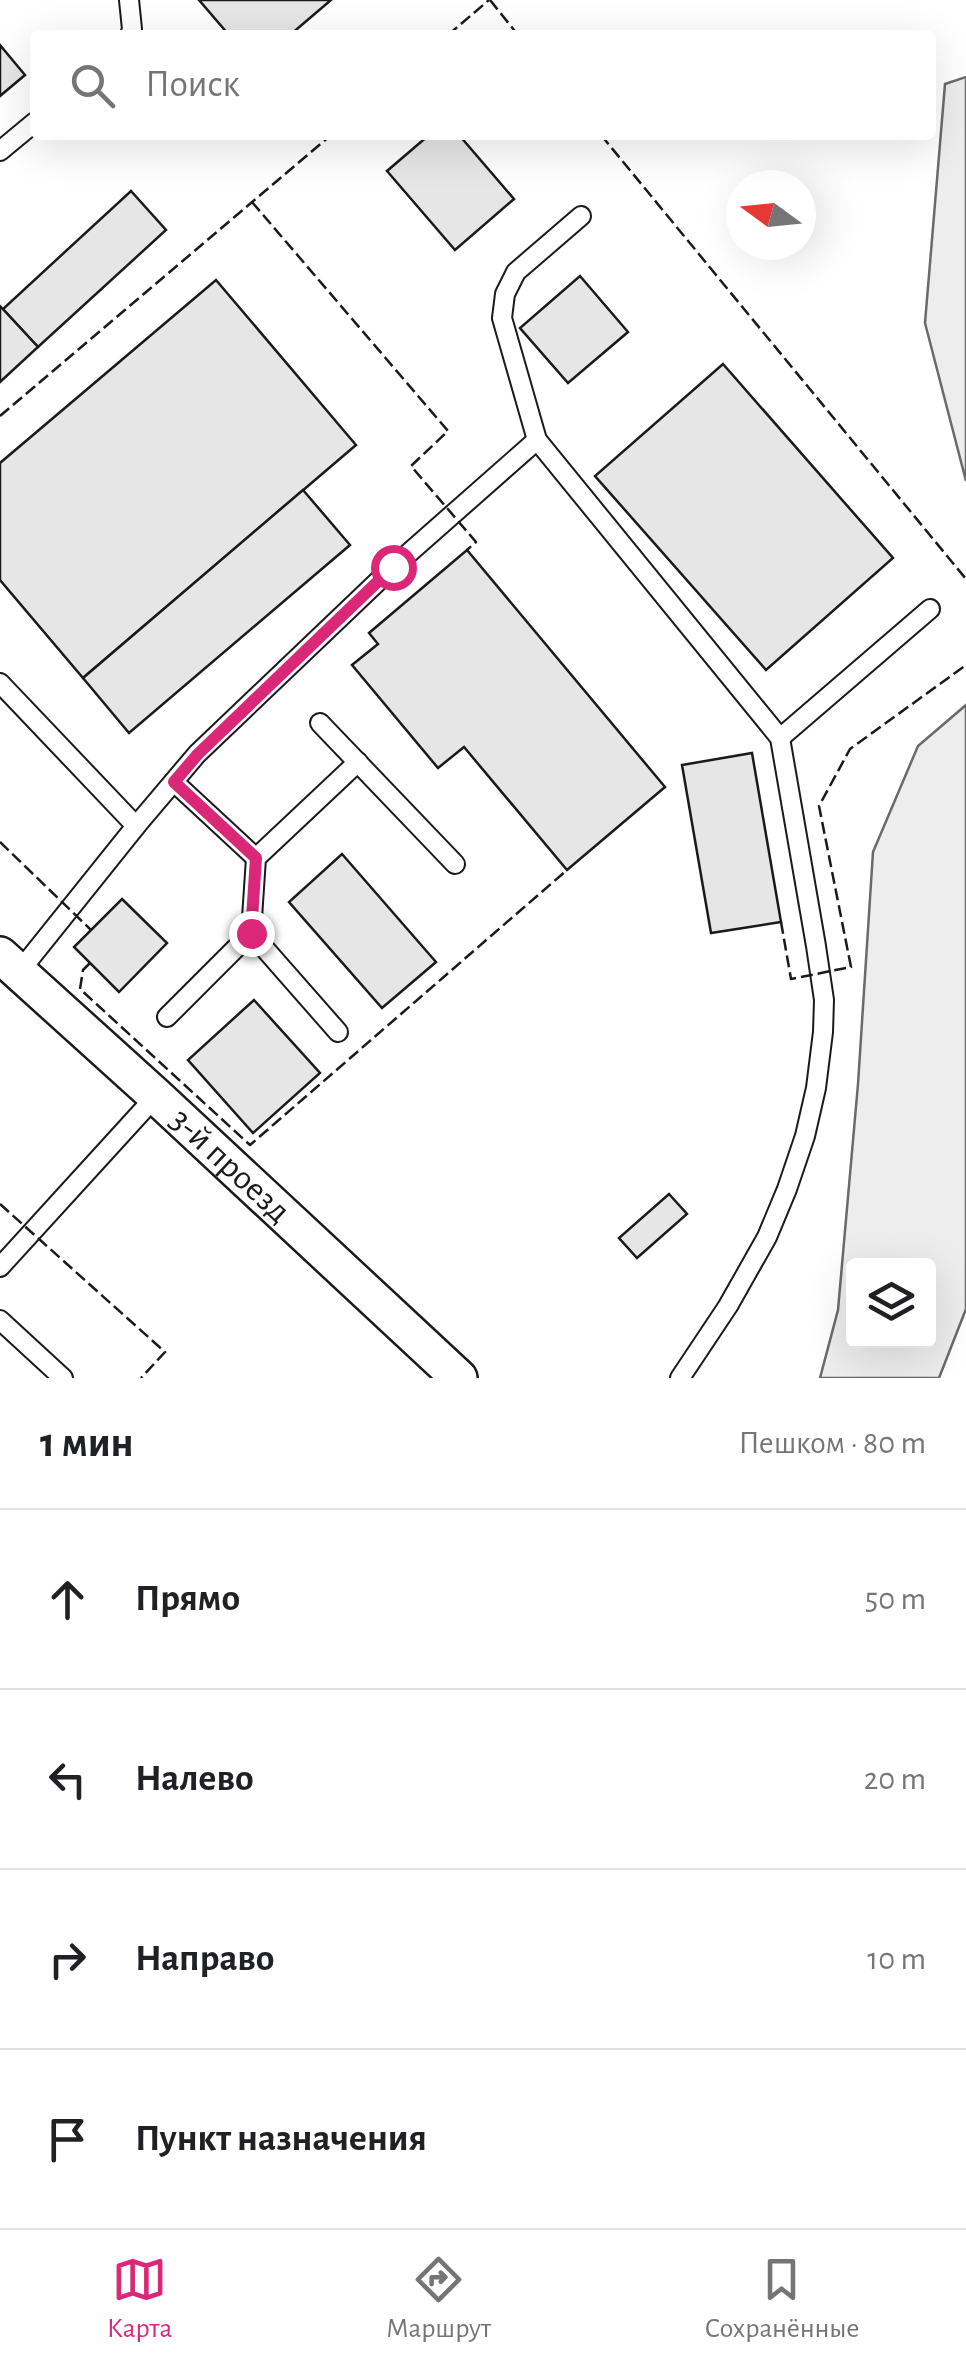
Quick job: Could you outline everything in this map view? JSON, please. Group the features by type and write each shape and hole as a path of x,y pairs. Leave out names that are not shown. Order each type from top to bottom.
{"street":[{"name":"3-й проезд","path":"10,964 459,1378"}],"lane":[{"path":"129,0 132,30"},
{"path":"0,151 30,126"},
{"path":"581,216 516,272 505,294 502,318 537,440 780,738 824,1000 816,1088 788,1189 728,1306 680,1378"},
{"path":"10,964 198,754 393,567 537,440"},
{"path":"780,738 930,609"},
{"path":"0,684 136,826"},
{"path":"320,723 455,864"},
{"path":"167,1017 251,933 256,858 358,762"},
{"path":"174,782 256,858"},
{"path":"251,933 338,1032"},
{"path":"0,1267 156,1096"},
{"path":"0,1320 64,1378"}],"shaded area":[{"path":"966,77 966,481 925,323 945,84"},
{"path":"966,705 966,1309 939,1378 820,1378 838,1310 873,852 918,746"}],"building":[{"path":"199,0 331,0 296,30 225,30"},
{"path":"0,45 25,75 0,96"},
{"path":"423,140 463,140 514,199 455,250 387,171"},
{"path":"131,191 166,230 38,347 3,309"},
{"path":"580,276 628,332 568,383 520,328"},
{"path":"216,280 356,445 83,678 0,580 0,463"},
{"path":"0,306 38,347 0,382"},
{"path":"723,364 893,558 766,670 595,476"},
{"path":"303,490 350,545 129,733 83,678"},
{"path":"467,550 665,787 567,870 464,747 438,768 352,665 378,644 369,633"},
{"path":"752,753 781,922 711,933 682,765"},
{"path":"342,854 436,962 382,1008 289,902"},
{"path":"122,899 167,943 119,992 74,947"},
{"path":"254,1000 320,1073 253,1133 188,1060"},
{"path":"669,1194 687,1214 637,1258 619,1238"}],"fence":[{"path":"454,30 489,0"},
{"path":"490,0 514,30"},
{"path":"0,416 325,140"},
{"path":"605,140 966,579"},
{"path":"252,202 448,431 411,466 476,542 467,550"},
{"path":"781,922 791,979 851,967 819,806 850,749 966,665"},
{"path":"0,842 91,930"},
{"path":"90,963 83,970 80,989 250,1145 567,870"},
{"path":"0,1204 165,1352 141,1378"}],"route":[{"path":"251,933 256,858 174,782 198,754 393,567"}]}
